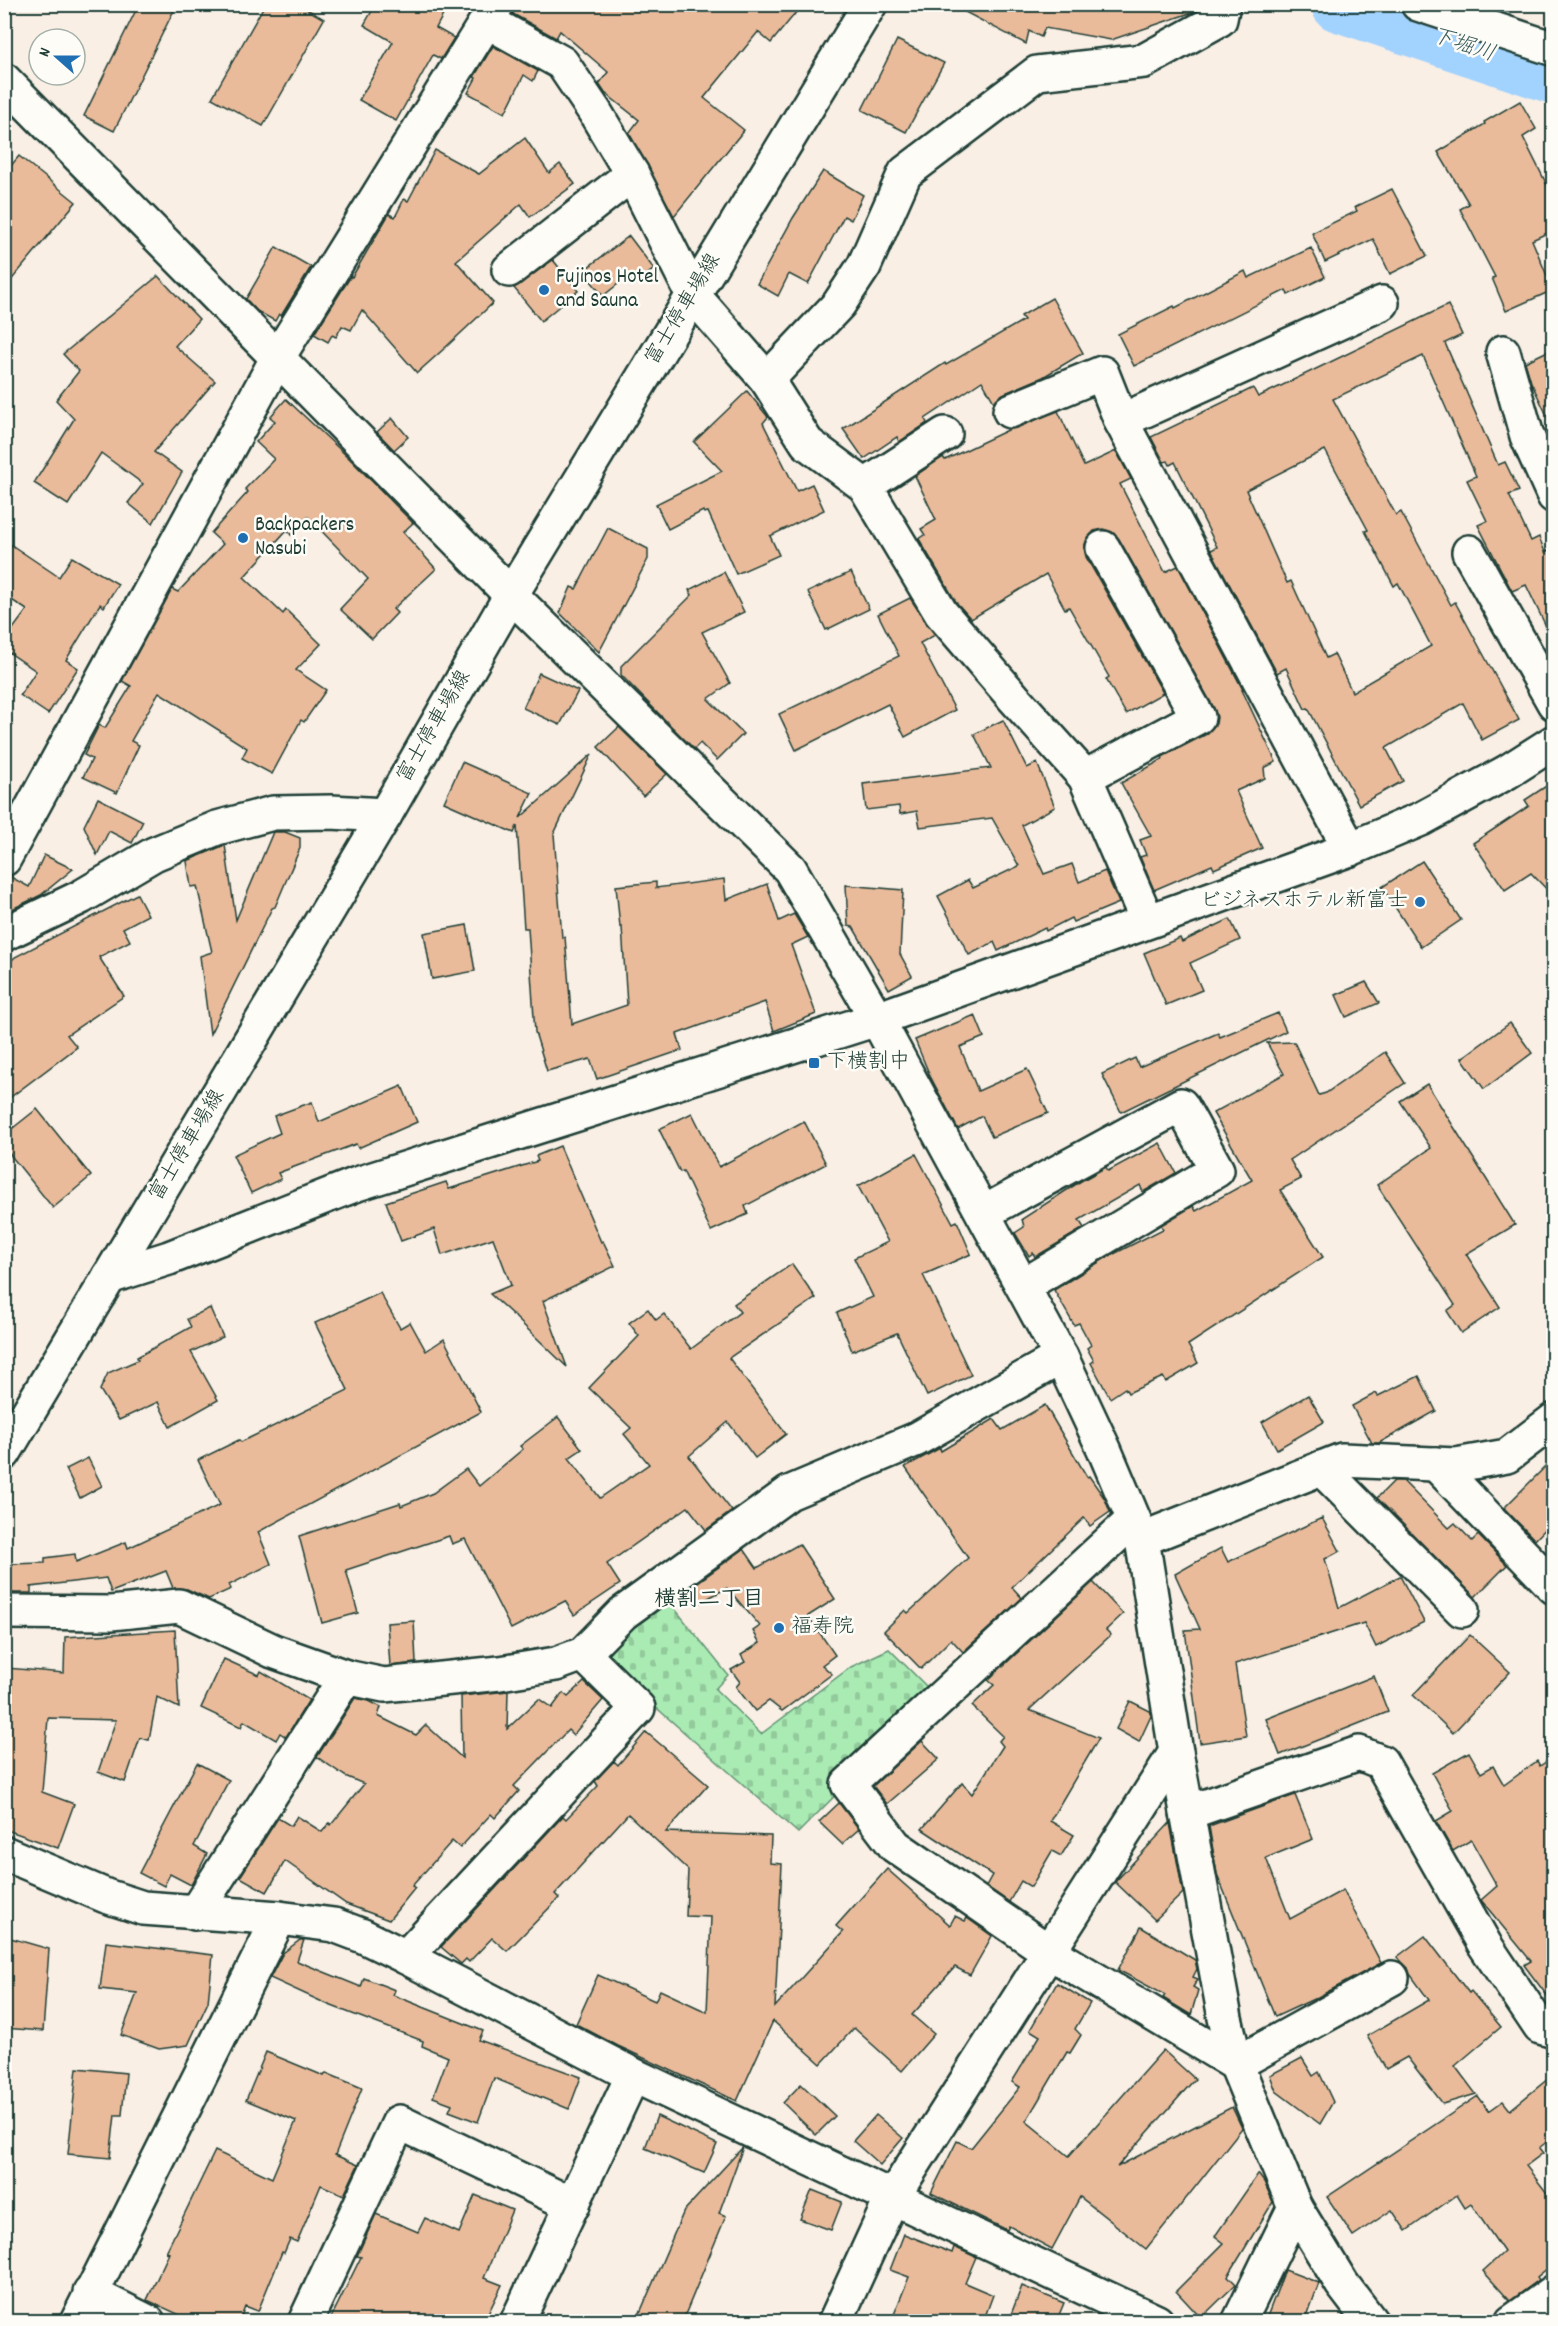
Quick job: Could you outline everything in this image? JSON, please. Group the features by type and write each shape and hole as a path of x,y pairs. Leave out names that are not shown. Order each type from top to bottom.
{"street":[{"name":"富士停車場線","path":"4,1453 385,815 512,595 870,4"},
{"path":"767,380 839,304 864,266 905,173 1037,73 1144,61 1220,19 1223,4"},
{"path":"1418,4 1554,50"},
{"path":"4,859 278,357 492,13 562,63 632,174 693,295 767,380 807,443 865,486 941,613 1085,777 1147,920"},
{"path":"4,80 512,595 790,869 877,1019 1061,1357 1104,1449 1137,1530 1225,2018 1236,2064 1295,2207 1342,2284 1371,2322"},
{"path":"509,270 632,174"},
{"path":"1121,421 1382,303"},
{"path":"1503,352 1527,436 1554,496"},
{"path":"1010,411 1102,373 1121,421 1350,849"},
{"path":"865,486 945,434"},
{"path":"1085,777 1198,717 1102,548"},
{"path":"1469,552 1554,703"},
{"path":"109,1277 169,1258 357,1184 877,1019 1147,920 1350,849 1421,819 1507,772 1554,742"},
{"path":"4,934 81,897 154,854 217,828 273,813 331,812 385,815"},
{"path":"983,1213 1181,1105 1212,1160 1217,1170 1023,1286"},
{"path":"4,1612 111,1613 179,1606 273,1651 346,1677 384,1685 500,1673 556,1664 583,1654 623,1613 789,1492 917,1439 1061,1357"},
{"path":"1236,2064 1048,1951 895,1846 848,1784 1137,1530 1342,1460 1456,1465 1507,1456 1554,1420"},
{"path":"1436,1464 1554,1587"},
{"path":"1321,1468 1462,1610"},
{"path":"406,1957 638,1708 583,1654"},
{"path":"195,1913 346,1677"},
{"path":"836,2322 892,2198 1176,1752"},
{"path":"1187,1813 1359,1753 1381,1762 1485,1945 1540,2027 1554,2031"},
{"path":"4,1853 106,1896 143,1908 279,1918 334,1925 406,1957 633,2075 1157,2322"},
{"path":"148,2322 83,2307 279,1918"},
{"path":"1236,2064 1392,1978"},
{"path":"517,2322 633,2075"},
{"path":"305,2322 399,2122 573,2205"},
{"path":"1239,2322 1295,2207"},
{"path":"1512,2322 1554,2292"}],"green space":[{"path":"667,1599 728,1675 715,1689 761,1734 851,1667 889,1649 935,1695 798,1833 599,1657"}],"building":[{"path":"139,4 177,4 114,131 84,116"},
{"path":"265,4 298,4 324,19 263,126 212,98"},
{"path":"376,4 449,4 436,28 454,38 441,59 433,55 396,121 359,100 393,42 364,25"},
{"path":"516,4 803,4 771,43 758,32 704,98 744,130 674,216 629,133 639,120 605,93 599,84 608,72 560,31 556,38 513,14"},
{"path":"950,4 1202,4 1203,7 1111,40 1045,28 1041,37 1029,31 1026,44"},
{"path":"897,40 944,63 906,132 862,110"},
{"path":"493,46 538,71 533,81 524,75 505,113 468,93 476,78 474,77"},
{"path":"1520,101 1536,129 1523,137 1554,199 1554,230 1532,240 1553,290 1506,311 1492,278 1495,277 1460,209 1469,204 1438,152"},
{"path":"525,138 549,173 560,164 575,184 530,217 521,204 456,261 493,303 446,347 417,373 362,310 351,330 342,326 336,337 332,335 328,342 314,334 352,277 389,214 395,217 404,199 408,201 435,150 479,174"},
{"path":"19,156 76,202 4,289 4,174"},
{"path":"823,171 863,195 851,220 844,216 808,284 789,274 778,296 757,284 793,218"},
{"path":"1392,189 1427,256 1390,274 1373,239 1325,262 1312,233 1357,211 1355,207"},
{"path":"629,236 654,269 635,284 628,276 603,296 583,271"},
{"path":"276,247 311,267 281,316 279,314 275,321 257,311 246,299"},
{"path":"1311,248 1325,277 1288,295 1286,290 1134,366 1118,334 1174,306 1175,308 1245,271 1248,278"},
{"path":"553,260 578,291 541,321 514,288"},
{"path":"158,276 199,319 175,346 215,381 154,452 182,472 153,523 128,503 143,484 101,453 68,505 34,483 74,419 56,400 79,371 63,354"},
{"path":"1052,298 1083,353 1043,377 1003,394 994,402 982,381 925,419 927,423 899,442 897,437 864,459 843,429 945,363 946,365 1024,320 1021,316"},
{"path":"1448,305 1462,335 1445,343 1498,465 1505,462 1519,491 1509,495 1531,541 1539,537 1545,552 1554,548 1554,643 1526,585 1512,591 1478,525 1487,521 1467,480 1476,476 1423,356 1333,399 1396,515 1401,512 1451,605 1455,602 1519,720 1482,740 1463,703 1386,748 1403,781 1359,805 1308,708 1305,709 1286,668 1277,673 1211,550 1217,547 1175,462 1170,465 1168,461 1164,462 1151,437 1253,388 1258,397","holes":["1325,450 1368,530 1365,531 1394,586 1398,583 1431,646 1352,692 1334,654 1326,658 1291,581 1287,583 1246,490"]},
{"path":"1554,348 1554,430 1531,382 1525,362"},
{"path":"747,391 768,417 763,423 797,491 812,484 824,510 770,536 779,555 736,574 708,512 703,511 668,529 656,504 722,471 694,442"},
{"path":"286,399 413,523 403,532 436,569 393,609 397,613 372,639 340,609 368,579 308,517 291,535 287,530 244,577 283,614 286,610 321,644 296,670 326,690 304,722 301,720 272,774 242,758 247,748 159,692 131,741 139,745 117,793 83,777 92,759 84,755 99,725 105,728 131,686 122,681 172,589 178,592 223,544 211,533 248,492 245,489 274,459 256,442 275,421 270,417"},
{"path":"1058,411 1084,466 1116,451 1131,479 1120,484 1165,572 1178,566 1243,690 1276,762 1264,768 1265,778 1236,791 1262,848 1214,869 1212,865 1154,890 1140,857 1146,855 1140,840 1151,836 1121,783 1163,759 1162,757 1207,734 1216,724 1217,717 1119,539 1112,532 1103,529 1094,531 1087,539 1084,548 1086,557 1163,693 1126,714 1106,679 1109,677 1069,607 1065,609 1046,574 971,619 956,602 919,539 925,535 921,529 936,520 915,476 943,457 945,460 1010,429"},
{"path":"392,418 408,437 394,450 377,432"},
{"path":"608,528 648,549 648,559 599,652 560,613 571,587 576,589"},
{"path":"4,540 59,577 72,557 118,584 104,607 100,604 66,660 78,668 48,714 20,695 36,671 4,649 4,641 27,610 4,595"},
{"path":"724,572 744,612 702,632 730,683 708,699 743,734 717,760 700,743 694,749 621,675 621,666 692,595 689,590"},
{"path":"851,572 869,609 826,630 808,592"},
{"path":"910,598 935,635 920,643 955,710 905,737 888,704 796,750 779,714 899,656 878,614"},
{"path":"539,673 578,691 560,725 523,708"},
{"path":"1003,720 1027,768 1037,763 1055,807 1022,825 1044,874 1072,864 1079,882 1105,871 1119,903 1073,922 1071,918 1046,931 1045,928 998,951 994,942 969,955 938,896 968,880 973,888 1019,866 992,818 920,827 917,811 900,814 899,806 866,810 863,784 991,768 974,734"},
{"path":"619,727 667,774 643,796 598,747"},
{"path":"592,754 554,834 562,938 565,937 572,1024 627,1005 622,927 620,927 616,886 656,882 656,888 724,879 726,900 767,884 779,921 794,914 808,937 791,945 816,1014 774,1031 765,1002 677,1034 682,1050 597,1079 590,1059 547,1071 535,1032 528,928 524,928 517,826 514,833 444,802 462,762 532,793 520,818"},
{"path":"1554,781 1554,897 1531,873 1505,890 1473,843 1529,806 1525,800"},
{"path":"98,798 143,821 132,843 109,831 97,855 84,826"},
{"path":"273,832 285,832 300,838 300,848 275,907 272,908 210,1034 200,956 212,952 197,886 191,887 187,861 225,845 236,920"},
{"path":"44,855 73,869 41,895 4,913 4,878 9,876 29,887"},
{"path":"1422,861 1461,920 1421,947 1382,887"},
{"path":"846,885 903,890 900,954 912,976 889,989 853,927 848,926"},
{"path":"137,894 148,915 123,928 130,941 99,957 124,996 67,1035 77,1047 4,1102 4,968 15,957"},
{"path":"1230,919 1240,940 1190,963 1202,990 1166,1005 1144,953 1180,938 1182,942"},
{"path":"467,925 475,971 432,979 424,933"},
{"path":"1366,982 1379,1003 1346,1017 1336,995"},
{"path":"1278,1013 1286,1031 1121,1112 1102,1074 1135,1058 1139,1067 1218,1033 1220,1037"},
{"path":"975,1015 984,1037 960,1047 978,1091 1027,1069 1048,1113 992,1137 982,1116 958,1129 930,1076 915,1040"},
{"path":"1510,1023 1532,1053 1484,1089 1462,1058"},
{"path":"1294,1042 1319,1095 1326,1093 1385,1052 1405,1083 1290,1160 1301,1179 1280,1190 1323,1257 1188,1345 1198,1363 1166,1382 1163,1377 1128,1393 1125,1388 1110,1398 1091,1363 1094,1361 1087,1348 1091,1345 1079,1323 1074,1325 1054,1290 1104,1259 1163,1229 1161,1225 1193,1206 1196,1211 1252,1180 1213,1113 1284,1074 1267,1043"},
{"path":"1427,1084 1515,1225 1466,1254 1500,1307 1461,1333 1447,1311 1455,1305 1377,1185 1431,1148 1400,1101"},
{"path":"402,1086 417,1122 358,1148 356,1144 278,1173 281,1179 251,1193 233,1155 280,1133 274,1116 312,1102 319,1122"},
{"path":"37,1109 91,1176 53,1208 4,1147 4,1135"},
{"path":"692,1113 719,1167 804,1121 826,1164 745,1206 748,1214 711,1231 683,1171 680,1172 659,1129"},
{"path":"1160,1143 1176,1173 1143,1192 1140,1185 1079,1220 1084,1228 1035,1257 1033,1253 1029,1256 1015,1233 1024,1227 1022,1219 1106,1167 1108,1171"},
{"path":"560,1146 601,1242 603,1241 615,1266 543,1301 567,1367 490,1294 511,1285 493,1238 442,1255 434,1229 401,1241 386,1202 446,1182 449,1189 538,1161 536,1156"},
{"path":"916,1154 953,1223 957,1221 971,1254 923,1275 971,1375 927,1396 897,1333 852,1351 837,1313 873,1297 854,1258 888,1242 858,1186"},
{"path":"792,1264 816,1298 729,1358 786,1434 755,1458 728,1422 689,1456 732,1511 706,1530 688,1507 607,1564 620,1584 574,1615 565,1601 511,1629 465,1539 452,1544 449,1536 346,1570 358,1613 322,1623 299,1536 400,1503 401,1506 433,1493 466,1469 479,1486 523,1449 520,1446 558,1417 582,1449 569,1458 600,1498 649,1464 624,1434 631,1428 589,1388 639,1336 629,1323 648,1309 656,1320 664,1314 691,1349 740,1312 734,1304"},
{"path":"380,1293 400,1328 410,1322 426,1351 444,1339 481,1412 258,1532 271,1564 229,1585 231,1589 209,1599 187,1589 173,1588 166,1571 111,1592 106,1578 31,1587 31,1593 7,1593 7,1564 45,1563 45,1558 75,1554 76,1562 126,1542 128,1548 220,1505 198,1460 239,1440 241,1442 348,1390 315,1323"},
{"path":"210,1308 223,1337 191,1352 218,1400 170,1427 158,1402 119,1420 100,1390 108,1373 138,1360 137,1357 191,1327 187,1319"},
{"path":"1419,1376 1436,1411 1379,1443 1372,1443 1352,1406 1376,1393 1378,1396"},
{"path":"1308,1395 1324,1422 1277,1449 1262,1422"},
{"path":"1045,1405 1087,1477 1089,1476 1105,1499 1110,1512 1090,1526 1084,1518 1012,1587 1022,1598 963,1652 951,1639 921,1669 884,1631 905,1610 908,1613 968,1558 905,1467 940,1448 941,1451 994,1419 1002,1430"},
{"path":"88,1458 102,1486 80,1498 66,1469"},
{"path":"1554,1458 1554,1520 1535,1540 1504,1508"},
{"path":"1394,1481 1403,1481 1449,1528 1455,1523 1472,1541 1478,1535 1507,1565 1475,1597 1377,1498"},
{"path":"1322,1518 1340,1551 1325,1559 1339,1608 1400,1576 1424,1622 1376,1647 1364,1623 1235,1664 1246,1736 1200,1743 1185,1630 1200,1629 1175,1574 1221,1548 1228,1562"},
{"name":"福寿院","path":"799,1544 835,1599 808,1616 835,1655 822,1665 832,1674 782,1711 769,1701 755,1711 736,1687 740,1682 731,1670 745,1662 741,1655 760,1643 753,1631 760,1626 727,1588 699,1603 687,1590 744,1549 757,1568"},
{"path":"1093,1582 1123,1614 1106,1630 1111,1635 1029,1710 1099,1738 1050,1821 1074,1835 1061,1856 1052,1851 1031,1887 1021,1881 1009,1902 986,1886 992,1875 922,1829 962,1783 972,1794 1003,1746 999,1741 1003,1736 972,1706 994,1685 988,1680"},
{"path":"414,1621 416,1663 390,1666 387,1623"},
{"path":"175,1630 179,1708 157,1697 149,1740 140,1738 125,1782 98,1772 116,1720 48,1718 42,1792 74,1804 58,1848 4,1829 4,1700 7,1668 64,1673 65,1637"},
{"path":"1470,1635 1510,1672 1453,1733 1413,1695"},
{"path":"224,1659 259,1675 261,1671 309,1700 286,1737 280,1733 276,1740 244,1721 241,1727 201,1708"},
{"path":"1374,1676 1388,1712 1280,1755 1266,1719"},
{"path":"584,1682 603,1700 573,1735 568,1730 514,1786 519,1791 495,1818 491,1814 460,1848 452,1841 412,1886 415,1888 389,1920 346,1904 285,1861 267,1892 240,1877 278,1818 291,1826 297,1816 322,1832 329,1823 331,1825 364,1784 345,1776 317,1757 355,1698 381,1707 378,1716 416,1735 426,1725 462,1758 461,1696 508,1691 507,1729 539,1699 552,1708 563,1693 568,1697"},
{"path":"1130,1701 1150,1711 1151,1716 1139,1742 1116,1729"},
{"path":"646,1732 708,1785 666,1832 771,1836 770,1863 782,1864 775,2007 843,1932 836,1926 887,1869 950,1925 955,1916 965,1921 967,1918 992,1936 970,1975 955,1967 912,2015 934,2034 902,2071 854,2028 821,2064 773,2021 737,2101 576,2024 598,1975 655,2001 660,1990 707,2012 711,1917 686,1916 688,1870 628,1814 555,1894 559,1898 507,1951 492,1938 469,1962 466,1959 461,1964 441,1947 563,1816 566,1819 598,1786 595,1781 614,1761 618,1765"},
{"path":"922,1741 939,1759 887,1804 873,1786"},
{"path":"1469,1752 1481,1773 1493,1766 1504,1785 1537,1761 1540,1766 1554,1756 1554,2005 1524,1965 1531,1961 1481,1900 1497,1886 1471,1840 1453,1851 1436,1821 1453,1811 1432,1773"},
{"path":"197,1763 229,1780 194,1846 207,1854 191,1885 170,1874 164,1886 139,1873"},
{"path":"1295,1795 1313,1839 1266,1858 1290,1919 1343,1890 1381,1963 1275,2017 1217,1874 1209,1826"},
{"path":"839,1803 859,1829 842,1844 819,1822"},
{"path":"1170,1823 1183,1893 1155,1920 1115,1882"},
{"path":"1141,1927 1195,1960 1197,1969 1193,1977 1198,1979 1193,1987 1198,1990 1191,2015 1163,1998 1165,1995 1118,1970"},
{"path":"1425,1936 1469,1993 1471,1991 1501,2027 1455,2066 1476,2094 1443,2104 1407,2057 1386,2069 1367,2036 1429,2000 1408,1968 1397,1957"},
{"path":"7,1937 49,1949 43,2031 4,2028"},
{"path":"300,1940 304,1940 297,1961 361,1987 364,1978 395,1990 393,1995 483,2031 479,2040 581,2077 569,2109 494,2078 478,2122 449,2111 452,2104 433,2097 448,2057 422,2046 423,2041 329,2005 270,1978 283,1953"},
{"path":"106,1942 213,1955 208,2002 188,2045 159,2049 121,2035 137,1993 100,1989"},
{"path":"1057,1983 1090,2003 1075,2029 1081,2035 1070,2053 1067,2052 1026,2121 1069,2156 1163,2050 1195,2079 1117,2167 1232,2107 1242,2128 1146,2249 1080,2197 1052,2249 1009,2226 1007,2230 931,2193 957,2141 971,2148 1020,2087 1012,2082 1040,2036 1030,2030"},
{"path":"266,2052 324,2076 326,2073 362,2088 335,2155 358,2165 344,2195 321,2185 297,2242 290,2239 284,2253 282,2252 258,2311 245,2306 239,2322 195,2322 147,2300 169,2253 166,2252 215,2151 272,2178 296,2121 246,2100"},
{"path":"1302,2058 1313,2076 1319,2072 1333,2102 1320,2124 1276,2091 1270,2075"},
{"path":"77,2068 126,2073 122,2115 115,2115 110,2158 68,2154"},
{"path":"1554,2074 1554,2136 1539,2148 1543,2153 1526,2166 1554,2202 1554,2263 1537,2277 1539,2280 1510,2301 1483,2271 1504,2252 1471,2204 1465,2208 1457,2195 1406,2231 1392,2210 1353,2236 1327,2197 1478,2096 1489,2111 1503,2101 1510,2110"},
{"path":"801,2084 835,2116 816,2135 783,2103"},
{"path":"876,2115 903,2138 880,2165 853,2141"},
{"path":"657,2116 717,2144 704,2173 645,2148"},
{"path":"743,2147 719,2213 726,2216 682,2322 636,2322 684,2211"},
{"path":"1258,2174 1273,2202 1228,2276 1236,2284 1201,2318 1176,2291 1224,2243 1215,2236"},
{"path":"812,2190 842,2202 831,2230 800,2219"},
{"path":"475,2195 512,2210 484,2278 502,2285 484,2322 329,2322 361,2257 357,2256 376,2214 418,2232 425,2218 459,2233"},
{"path":"904,2234 952,2253 954,2247 976,2257 965,2283 993,2295 983,2322 891,2322 909,2277 890,2270"},
{"path":"1285,2270 1319,2283 1305,2322 1265,2322"},
{"path":"1022,2286 1064,2303 1056,2322 1008,2322"}],"waterway":[{"name":"下堀川","path":"1339,4 1554,76"}],"place":[{"name":"Fujinos Hotel and Sauna","path":"544,290"},
{"name":"Backpackers Nasubi","path":"243,538"},
{"name":"ビジネスホテル新富士","path":"1420,902"},
{"name":"下横割中","path":"814,1063"},
{"name":"福寿院","path":"779,1628"}],"district":[{"name":"横割二丁目","path":"709,1600"}]}
